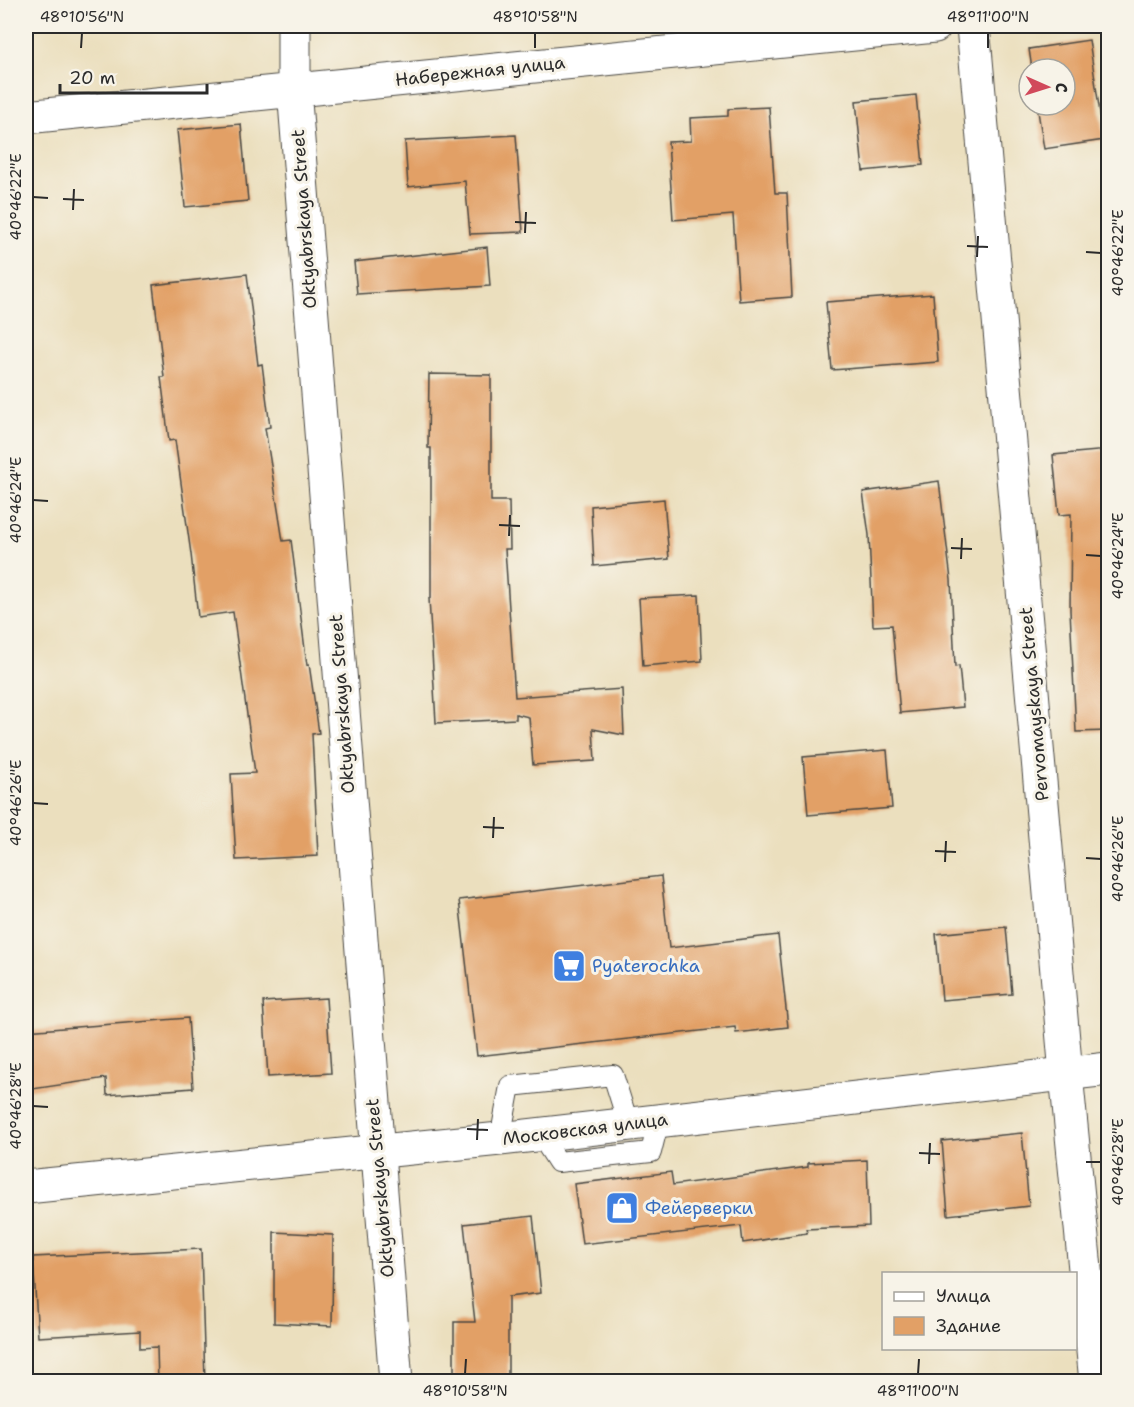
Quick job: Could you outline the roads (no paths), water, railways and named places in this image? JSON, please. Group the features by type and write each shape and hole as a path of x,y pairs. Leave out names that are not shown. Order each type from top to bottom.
{"street":[{"name":"Oktyabrskaya Street","path":"294,26 294,89 396,1382"},
{"name":"Набережная улица","path":"26,117 294,89 700,37 935,26"},
{"name":"Pervomayskaya Street","path":"973,26 1066,1074 1096,1382"},
{"name":"Московская улица","path":"26,1187 500,1139 1108,1069"}],"lane":[{"path":"500,1139 510,1086 613,1075 644,1121"}],"place":[{"name":"Pyaterochka","path":"569,966"},
{"name":"Фейерверки","path":"622,1208"}]}
